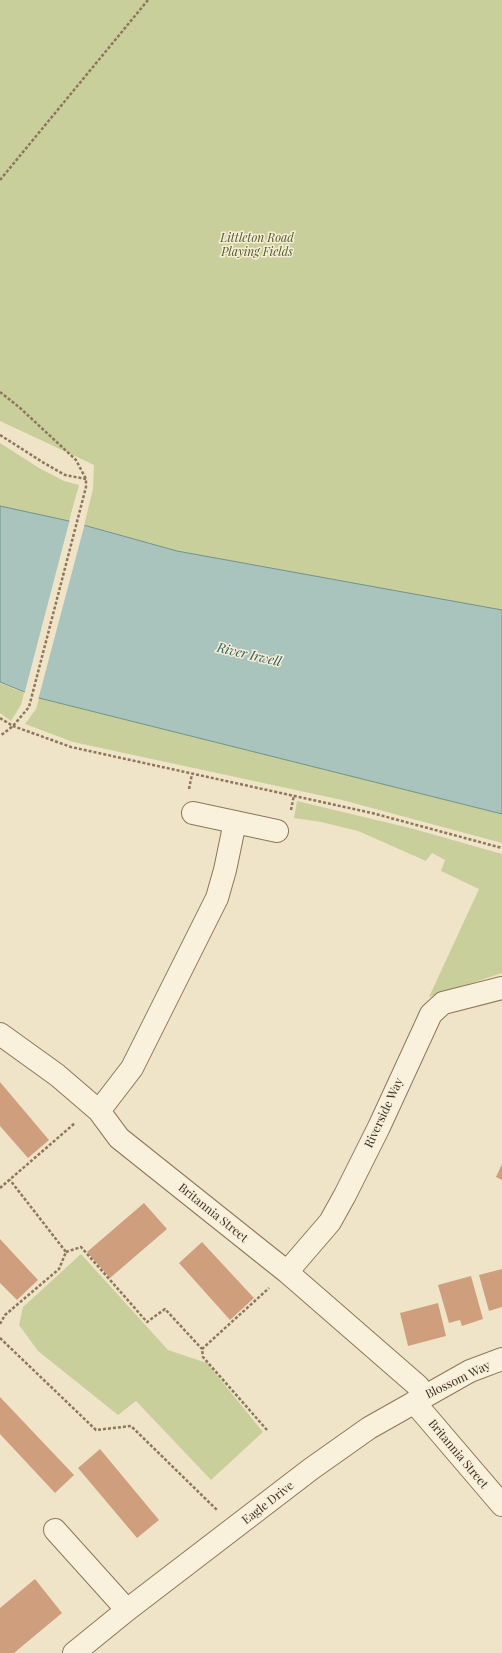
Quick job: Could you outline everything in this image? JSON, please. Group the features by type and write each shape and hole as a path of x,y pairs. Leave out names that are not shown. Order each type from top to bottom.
{"street":[{"path":"193,813 277,831"},
{"path":"96,1109 132,1068 217,898 225,870 235,822"},
{"name":"Riverside Way","path":"287,1272 330,1222 379,1127 430,1014 443,1003 502,988"},
{"name":"Britannia Street","path":"0,1034 57,1074 96,1109 119,1138 287,1272 418,1386 419,1399 502,1505"},
{"name":"Blossom Way","path":"419,1399 470,1371 502,1359"},
{"name":"Eagle Drive","path":"74,1653 127,1610 311,1469 369,1428 419,1399"},
{"path":"54,1530 127,1610"}],"path":[{"path":"0,180 148,0"},
{"path":"0,392 19,407 76,460 86,479 86,487 29,707 13,726 0,736"},
{"path":"0,435 65,475 86,479"},
{"path":"0,718 13,726 71,747 372,813 502,848"},
{"path":"0,1188 96,1109"},
{"path":"10,1180 66,1252"},
{"path":"0,1324 5,1315 59,1269 66,1252 81,1247 147,1322 165,1309 202,1349 203,1357 267,1430"},
{"path":"202,1349 287,1272"},
{"path":"0,1338 96,1430 131,1426 235,1528"}],"green space":[{"name":"Littleton Road Playing Fields","path":"0,0 502,0 502,610 177,551 84,525 93,489 94,465 0,421"},
{"path":"0,443 39,468 64,481 79,485 69,521 0,506"},
{"path":"0,683 24,693 21,705 11,721 0,713"},
{"path":"39,698 502,814 502,843 342,800 73,742 25,724 36,709"},
{"path":"297,801 414,829 502,854 502,973 429,997 479,889 441,871 445,860 432,853 426,861 358,831 321,822 294,818"},
{"path":"81,1254 168,1350 207,1363 263,1432 211,1480 136,1401 118,1415 38,1351 19,1325 23,1307"}],"water":[{"name":"River Irwell","path":"0,506 69,521 177,551 502,610 502,814 39,698 0,682"}],"pier":[{"path":"70,519 85,523 38,700 24,695"}],"building":[{"path":"0,1082 49,1140 28,1158 0,1126"},
{"path":"502,1164 502,1180 496,1177"},
{"path":"144,1203 167,1229 110,1278 87,1252"},
{"path":"0,1239 38,1280 17,1300 0,1283"},
{"path":"202,1242 254,1298 230,1320 179,1263"},
{"path":"502,1269 502,1307 489,1311 479,1275"},
{"path":"471,1276 483,1319 462,1326 460,1320 449,1323 438,1285"},
{"path":"438,1303 446,1336 408,1346 400,1313"},
{"path":"0,1397 74,1475 55,1493 0,1434"},
{"path":"100,1449 159,1520 137,1538 78,1468"},
{"path":"35,1579 62,1613 14,1653 0,1653 0,1608"}]}
